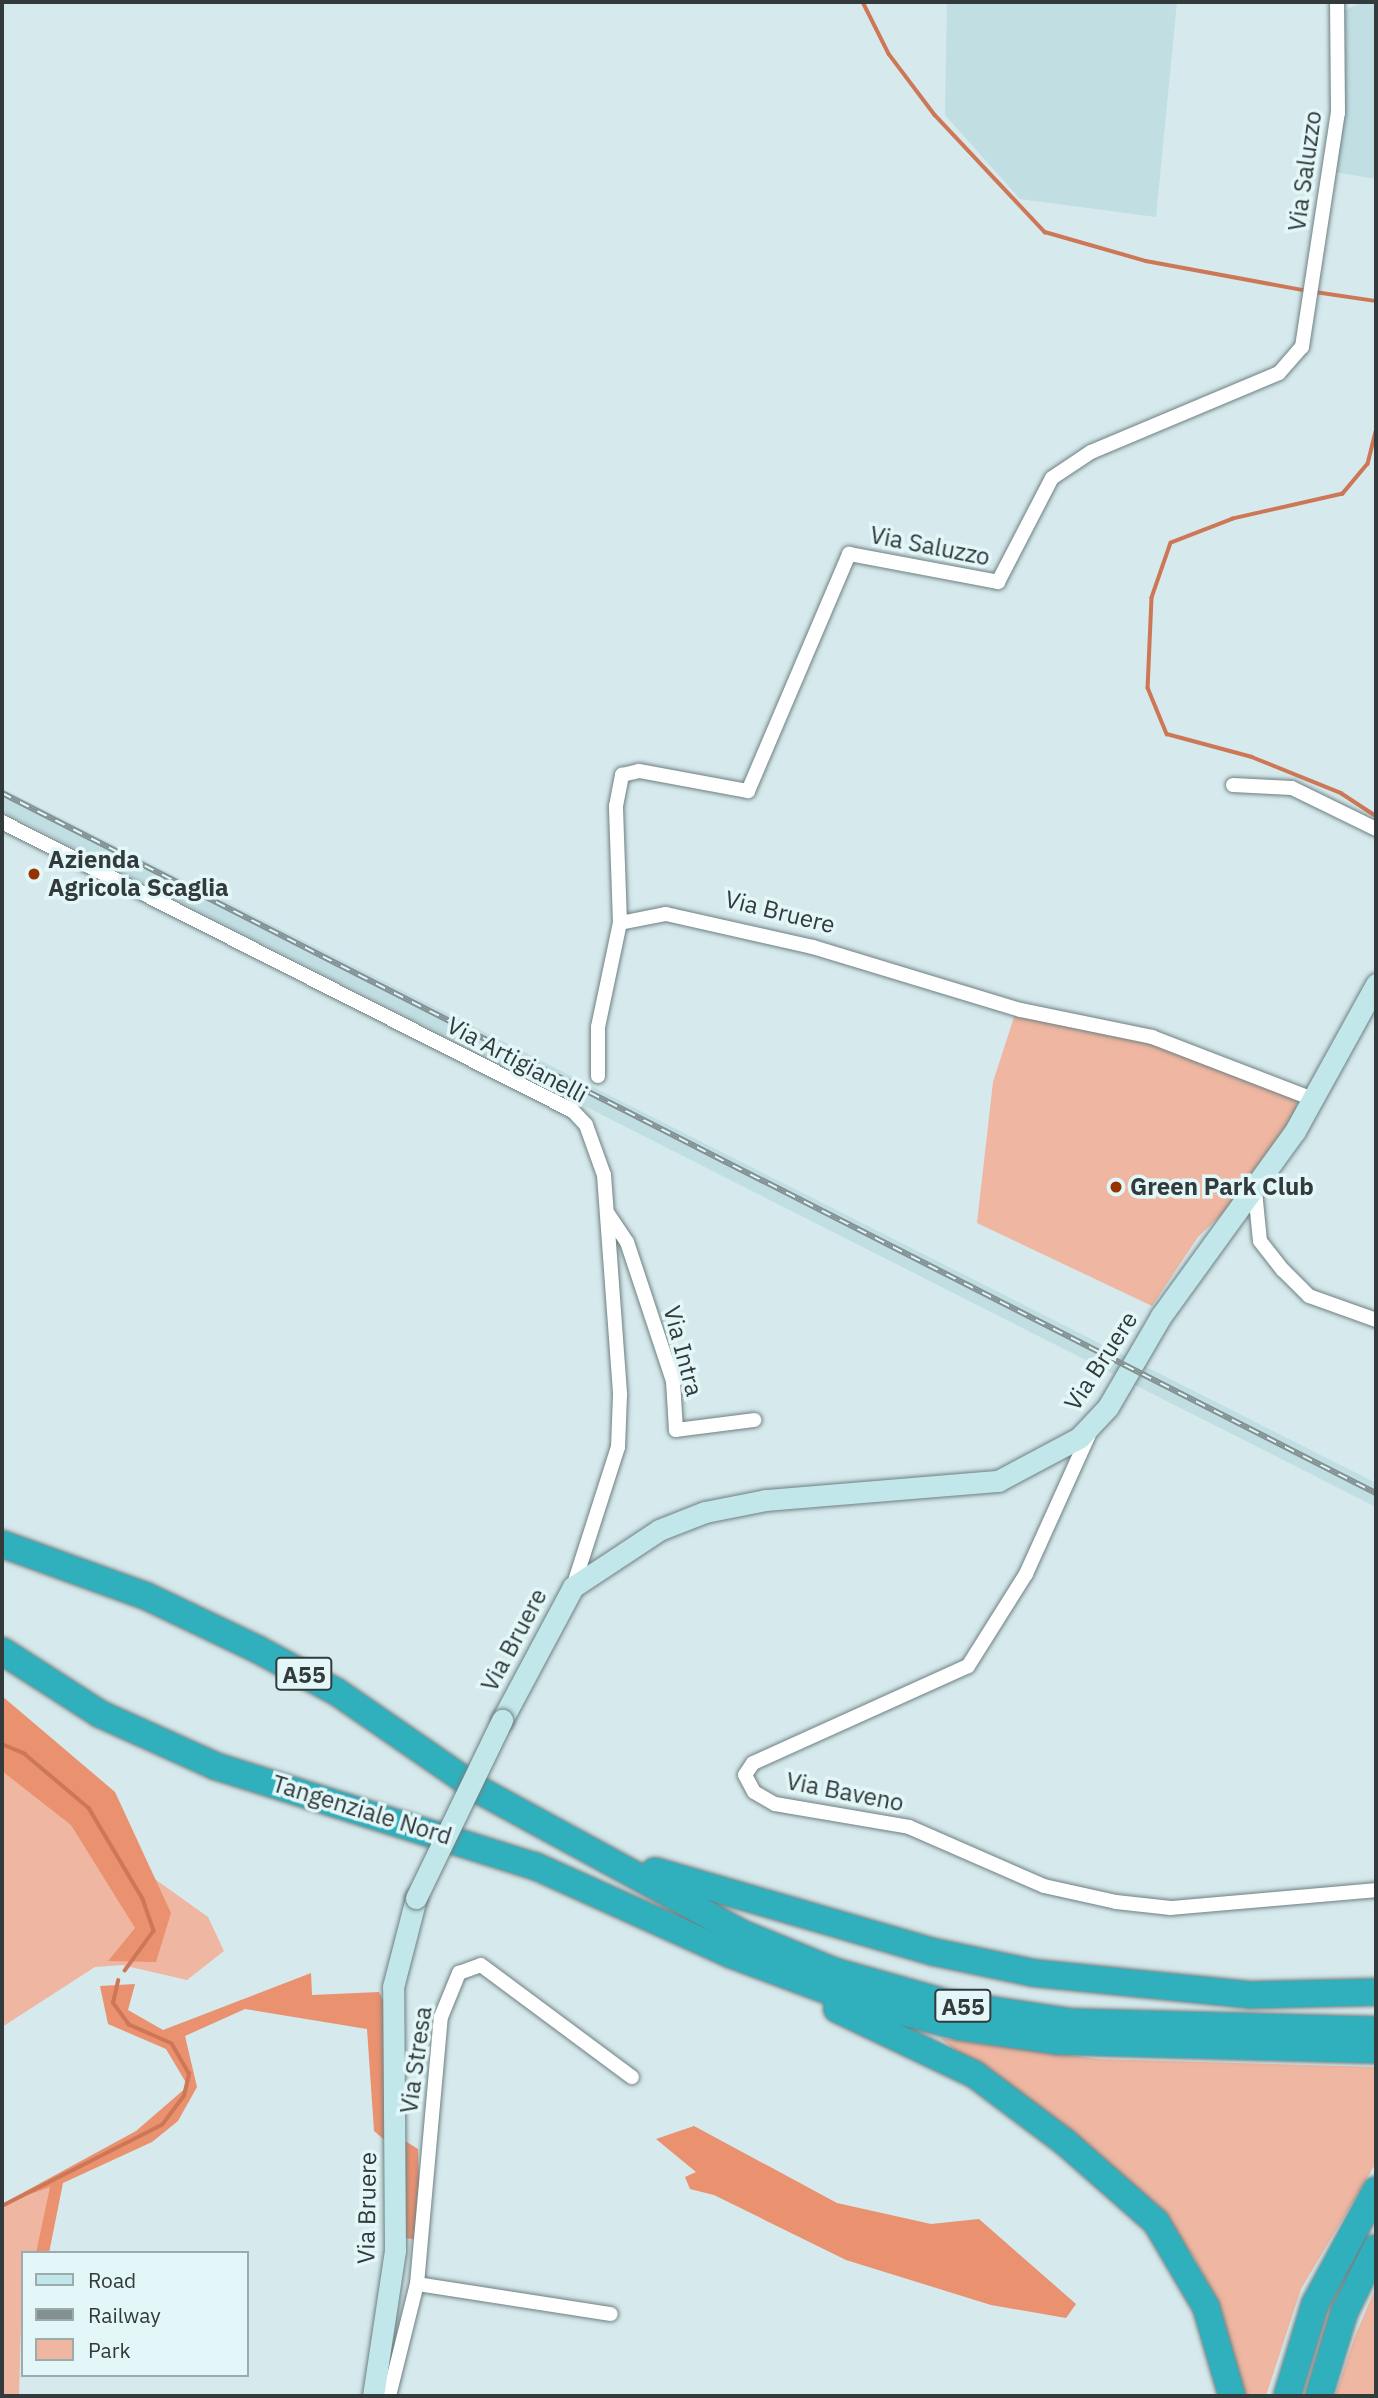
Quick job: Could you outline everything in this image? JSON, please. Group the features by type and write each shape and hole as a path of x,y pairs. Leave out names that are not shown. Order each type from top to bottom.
{"highway":[{"name":"A55","path":"2,1544 146,1596 257,1648 337,1692 479,1790 785,1952 946,2003 1070,2022 1376,2030"},
{"name":"Tangenziale Nord","path":"2,1651 100,1714 215,1766 535,1866 730,1954"},
{"name":"A55","path":"583,1846 718,1893 1034,1973 1250,1995 1376,1992"},
{"name":"A55","path":"730,1954 845,1997 1018,2036 1376,2050"},
{"name":"A55","path":"730,1954 974,2074 1125,2194 1156,2222 1200,2297 1224,2356 1232,2396"},
{"path":"1287,2396 1315,2304 1376,2190"},
{"path":"1319,2396 1344,2313 1376,2248"}],"street":[{"name":"Via Saluzzo","path":"620,923 616,806 622,775 639,771 748,791 849,554 998,582 1052,478 1091,452 1279,373 1302,347 1313,291 1323,182 1338,113 1337,2"},
{"path":"1233,785 1292,788 1376,829"},
{"name":"Via Artigianelli","path":"2,822 573,1111 596,1141 607,1213 621,1395 618,1447 573,1587"},
{"name":"Via Bruere","path":"620,923 666,914 813,947 1021,1010 1152,1037 1314,1099"},
{"path":"598,1076 598,1027 620,923"},
{"name":"Via Bruere","path":"373,2396 395,2250 392,2006 416,1898 502,1720 573,1587 623,1550 705,1511 766,1500 999,1481 1051,1458 1095,1423 1161,1316 1255,1191 1314,1099 1376,984"},
{"path":"1255,1191 1260,1241 1283,1270 1309,1296 1376,1320"},
{"name":"Via Intra","path":"607,1213 626,1242 673,1381 676,1430 754,1420"},
{"name":"Via Baveno","path":"1095,1423 1026,1573 968,1666 753,1763 745,1775 754,1792 775,1804 909,1827 1044,1886 1115,1902 1171,1908 1376,1890"},
{"name":"Via Stresa","path":"390,2396 417,2284 441,2017 459,1973 481,1965 632,2077"},
{"path":"417,2284 611,2314"}],"shaded area":[{"path":"947,2 1177,2 1156,217 1020,199 945,115"},
{"path":"1364,2 1376,2 1376,179 1335,172 1342,11"},
{"path":"2,788 1376,1483 1376,1507 2,811"},
{"path":"2,1696 115,1792 171,1913 156,1962 108,1961 135,1928 71,1825 2,1771"},
{"path":"311,1973 312,1995 379,1992 391,2015 394,2134 418,2149 421,2240 395,2237 395,2149 374,2131 367,2029 245,2009 185,2036 197,2087 178,2121 152,2142 63,2183 49,2251 36,2251 50,2187 2,2204 136,2131 188,2086 166,2049 108,2024 100,1986 135,1984 128,2010 163,2030"},
{"path":"694,2126 837,2203 931,2224 979,2219 1076,2304 1066,2318 991,2305 846,2260 714,2195 690,2189 685,2177 696,2172 656,2139"}],"green space":[{"name":"Green Park Club","path":"1015,1014 1155,1043 1298,1095 1290,1150 1198,1237 1152,1306 977,1223 993,1082"},
{"path":"2,1770 208,1917 224,1951 187,1980 122,1965 95,1967 2,2027"},
{"path":"940,2038 1098,2059 1376,2067 1376,2163 1301,2289 1266,2396 1245,2396 1219,2305 1194,2258 1149,2200"},
{"path":"50,2186 49,2251 21,2251 19,2396 2,2396 2,2205"},
{"path":"1376,2287 1376,2396 1335,2396 1355,2336"}],"waterway":[{"path":"863,2 889,54 935,115 1045,232 1146,261 1308,291"},
{"path":"1315,292 1376,301"},
{"path":"1376,432 1368,464 1343,494 1233,519 1171,543 1152,598 1148,688 1167,734 1252,757 1341,793 1376,816"},
{"path":"2,1744 25,1754 89,1808 143,1899 154,1931 125,1971"},
{"path":"2,2206 162,2125 184,2096 189,2074 172,2044 129,2025 113,2003 118,1981"}],"railway":[{"path":"2,793 1376,1493"}],"place":[{"name":"Azienda Agricola Scaglia","path":"34,874"},
{"name":"Green Park Club","path":"1116,1187"}]}
